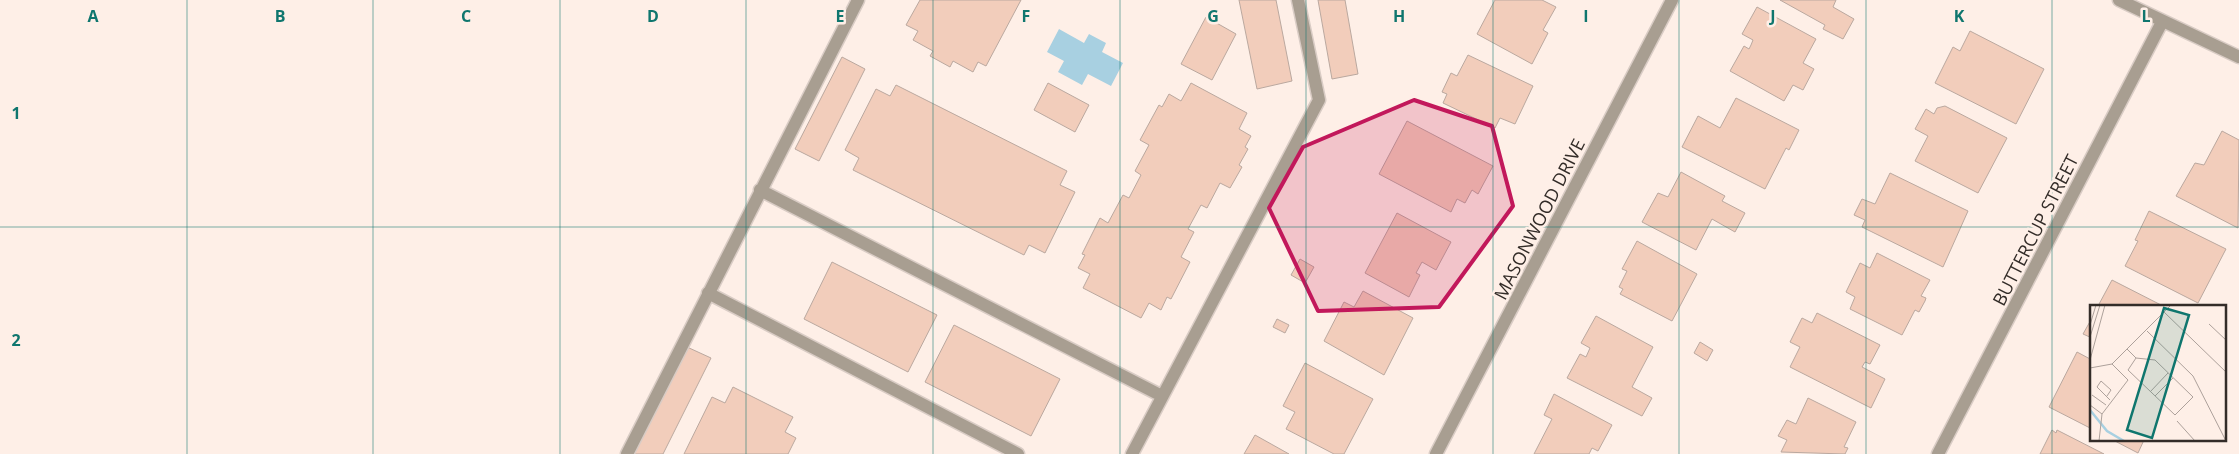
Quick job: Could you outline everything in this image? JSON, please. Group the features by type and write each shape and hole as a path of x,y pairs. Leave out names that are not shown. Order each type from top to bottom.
{"street":[{"path":"627,454 858,0"},
{"path":"1132,454 1319,100 1298,0"},
{"name":"MASONWOOD DRIVE","path":"1436,454 1672,0"},
{"path":"2119,0 2239,57"},
{"name":"BUTTERCUP STREET","path":"1938,454 2162,22"},
{"path":"760,190 1162,396"},
{"path":"708,294 1018,454"}],"highlighted area":[{"path":"1414,100 1492,126 1513,206 1439,307 1318,311 1269,208 1303,147"}],"water":[{"path":"1059,29 1084,43 1089,34 1106,43 1102,52 1123,63 1111,86 1088,74 1082,85 1058,72 1064,61 1047,52"}],"building":[{"path":"920,0 1021,0 986,66 978,62 973,72 953,61 950,67 930,56 933,51 913,40 918,31 906,25"},
{"path":"1239,0 1276,0 1292,81 1257,89"},
{"path":"1318,0 1345,0 1358,74 1332,79"},
{"path":"1495,0 1542,0 1556,7 1543,30 1548,33 1532,64 1477,34"},
{"path":"1780,0 1836,0 1833,7 1854,19 1843,39 1823,29 1825,25"},
{"path":"1757,7 1816,39 1803,63 1814,69 1803,90 1793,85 1784,101 1730,71 1744,46 1749,49 1751,45 1753,40 1742,34"},
{"path":"1206,17 1236,34 1212,80 1181,64"},
{"path":"1970,31 2044,69 2016,124 1935,83 1953,47 1960,51"},
{"path":"1468,55 1533,86 1515,124 1500,118 1495,128 1443,103 1447,94 1442,92 1451,73 1457,76"},
{"path":"842,57 865,69 819,161 795,149"},
{"path":"1048,83 1089,105 1075,132 1034,110"},
{"path":"1191,83 1247,113 1239,129 1251,136 1245,147 1248,149 1239,165 1242,167 1230,188 1220,183 1207,208 1201,205 1188,229 1194,232 1181,257 1190,262 1171,299 1167,297 1161,310 1149,303 1141,318 1083,288 1090,274 1078,268 1085,255 1082,254 1100,218 1108,223 1123,195 1129,198 1141,175 1135,171 1149,145 1140,140 1159,105 1162,107 1169,94 1181,101"},
{"path":"896,85 1067,171 1060,185 1075,192 1045,253 1029,245 1024,255 853,170 859,158 845,150 876,89 890,96"},
{"path":"1736,98 1799,130 1789,150 1786,148 1765,189 1682,147 1698,116 1720,128"},
{"path":"1945,106 2007,138 1978,193 1915,161 1928,136 1915,129 1926,109 1934,114 1937,108"},
{"path":"1407,121 1493,166 1478,194 1472,190 1465,203 1457,199 1451,212 1379,174"},
{"path":"2222,131 2239,140 2238,228 2176,196 2195,163 2204,165"},
{"path":"1681,172 1725,196 1722,201 1745,213 1735,232 1712,219 1696,250 1642,222 1658,193 1668,197"},
{"path":"1890,173 1968,211 1943,267 1862,227 1865,220 1854,215 1862,199 1875,204"},
{"path":"2149,211 2226,249 2198,303 2125,266 2138,241 2135,240"},
{"path":"1397,213 1451,242 1436,270 1422,262 1416,273 1420,275 1409,297 1365,273"},
{"path":"1637,241 1697,274 1672,321 1620,294 1623,289 1619,287 1627,271 1622,269"},
{"path":"1877,253 1930,280 1921,296 1926,298 1925,301 1919,312 1915,310 1902,335 1850,309 1855,297 1846,292 1860,263 1870,268"},
{"path":"1300,259 1314,267 1305,283 1291,275"},
{"path":"832,262 937,315 908,372 804,319"},
{"path":"2112,280 2161,305 2099,305"},
{"path":"1363,291 1413,318 1384,375 1324,341 1344,302 1354,307"},
{"path":"1817,313 1880,345 1870,364 1865,362 1862,367 1885,379 1871,408 1790,367 1800,347 1790,342 1802,318 1812,323"},
{"path":"1596,316 1653,347 1632,387 1652,398 1642,416 1567,378 1580,354 1586,357 1590,348 1581,343"},
{"path":"1277,319 1289,325 1285,333 1273,327"},
{"path":"2090,322 2090,337 2083,334"},
{"path":"954,325 1060,379 1031,436 925,382"},
{"path":"1700,342 1713,350 1707,361 1694,353"},
{"path":"687,347 711,358 663,454 633,454"},
{"path":"2077,352 2090,359 2090,428 2049,407"},
{"path":"1305,363 1373,399 1344,454 1334,454 1286,429 1295,412 1283,406"},
{"path":"733,387 793,417 785,432 796,438 788,454 684,454 712,397 725,403"},
{"path":"1554,394 1612,425 1598,451 1592,448 1589,454 1534,454 1552,419 1544,415"},
{"path":"1808,398 1856,422 1844,447 1848,448 1845,454 1781,452 1787,440 1778,436 1787,420 1796,424"},
{"path":"2052,430 2056,433 2057,430 2104,454 2040,454"},
{"path":"1255,435 1289,454 1244,454"},
{"path":"2117,442 2143,442 2138,453"}]}
